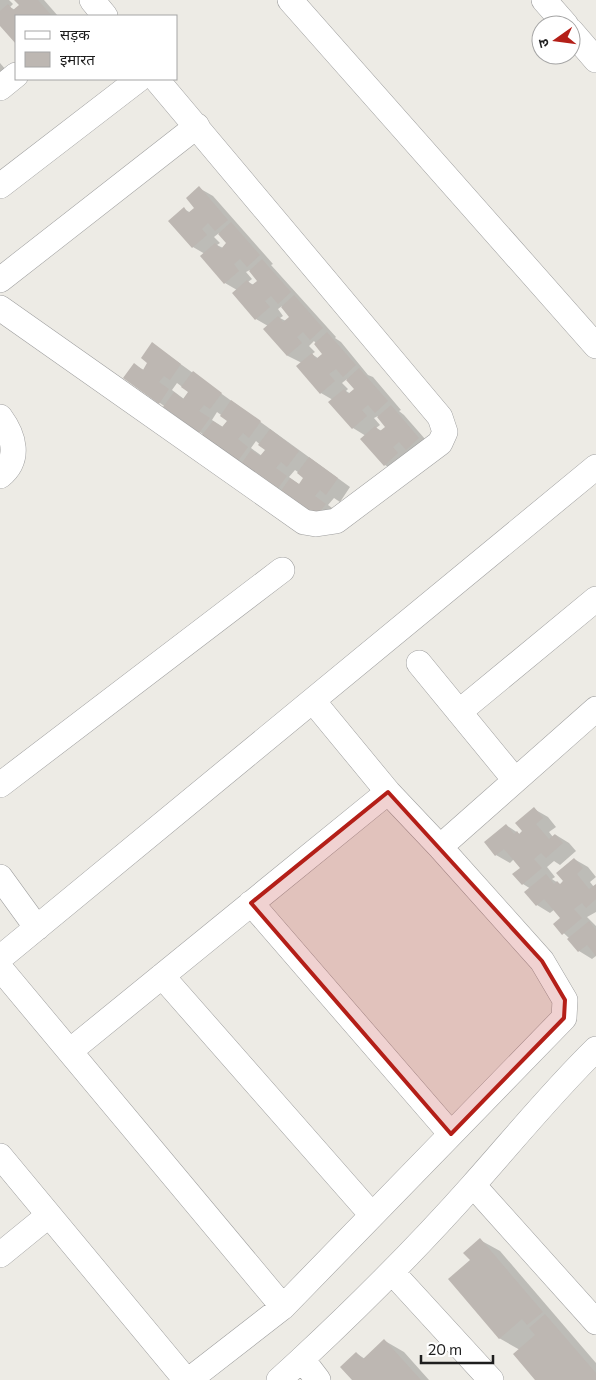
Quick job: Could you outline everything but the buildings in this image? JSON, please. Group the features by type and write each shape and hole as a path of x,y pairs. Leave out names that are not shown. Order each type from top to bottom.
{"street":[{"path":"290,0 596,346"},
{"path":"544,0 557,15"},
{"path":"581,43 596,60"},
{"path":"0,88 15,76"},
{"path":"0,186 138,80"},
{"path":"0,308 304,522 316,524 336,521 440,443 445,432 440,417 157,80"},
{"path":"0,280 197,126"},
{"path":"0,417 15,445 7,470 0,476"},
{"path":"0,958 596,467"},
{"path":"0,786 282,570"},
{"path":"459,712 596,599"},
{"path":"419,663 515,780"},
{"path":"0,1156 187,1380 283,1307 564,1018 564,1000 542,961 440,846 388,792 313,701"},
{"path":"440,846 596,709"},
{"path":"70,1051 388,792"},
{"path":"0,877 36,928"},
{"path":"251,903 451,1134"},
{"path":"0,968 283,1307"},
{"path":"162,976 372,1215"},
{"path":"279,1380 392,1272 473,1185 563,1081 595,1051"},
{"path":"473,1185 596,1322"},
{"path":"0,1255 49,1215"},
{"path":"392,1272 491,1380"},
{"path":"302,1359 318,1380"}],"highlighted area":[{"path":"388,792 542,961 565,1000 564,1018 451,1134 251,903"}]}
